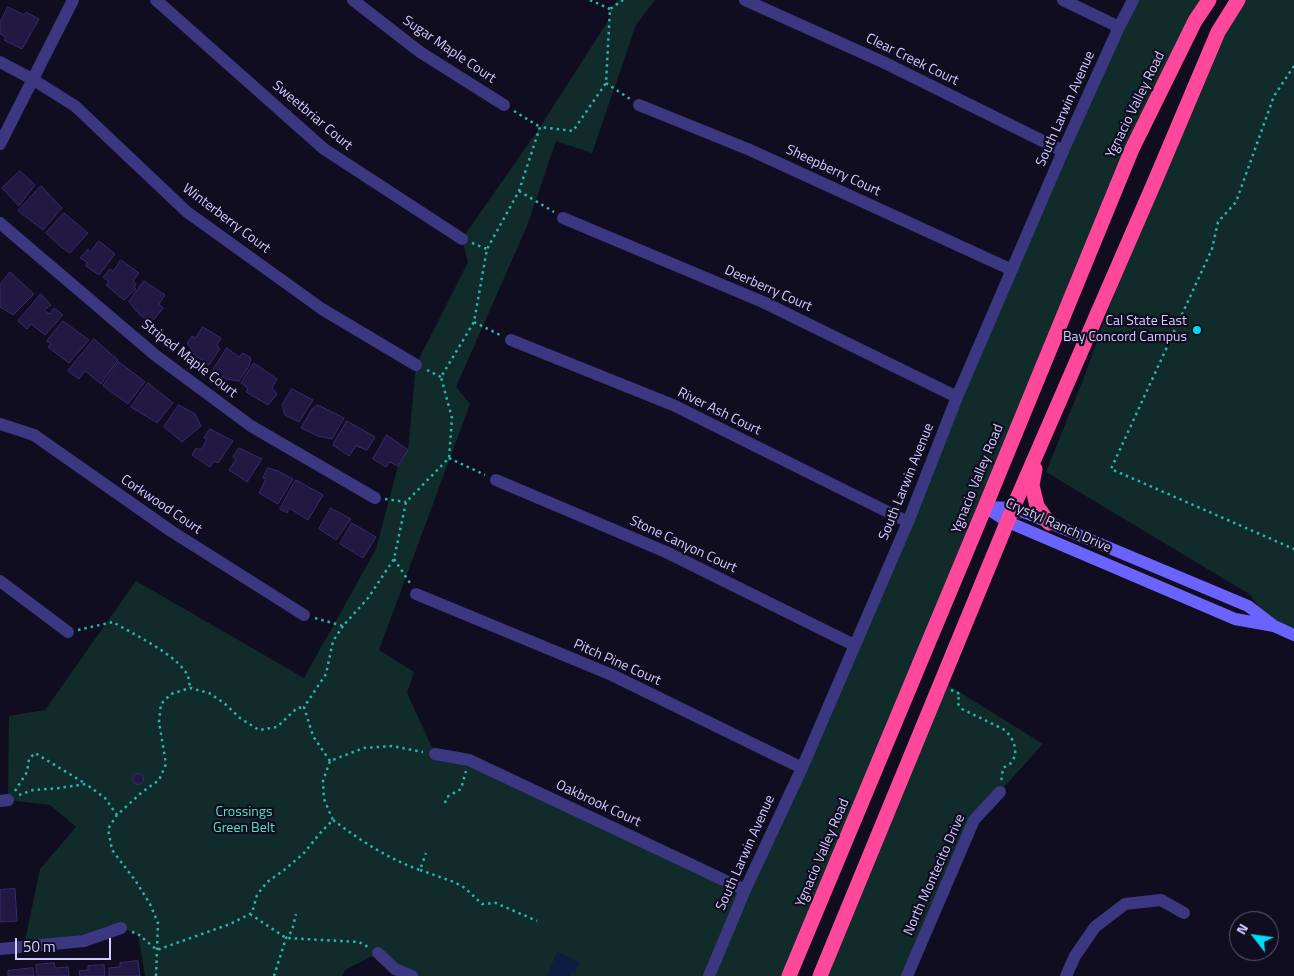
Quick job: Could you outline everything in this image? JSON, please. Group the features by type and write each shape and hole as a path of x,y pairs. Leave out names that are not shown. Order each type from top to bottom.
{"highway":[{"name":"Ygnacio Valley Road","path":"789,976 1132,149 1196,21 1209,0"},
{"path":"820,976 1010,515 1218,32 1238,0"},
{"path":"1039,448 1032,485 1037,506 1050,523"}],"street":[{"path":"0,144 73,0"},
{"name":"Sweetbriar Court","path":"156,0 324,149 462,239"},
{"name":"Sugar Maple Court","path":"353,0 420,52 504,105"},
{"name":"Clear Creek Court","path":"745,0 885,63 1063,151"},
{"path":"1063,0 1119,27"},
{"name":"South Larwin Avenue","path":"709,976 745,890 802,768 908,522 957,397 1063,151 1133,0"},
{"name":"Winterberry Court","path":"0,62 32,79 75,106 188,212 322,309 416,365"},
{"name":"Sheepberry Court","path":"639,105 750,150 1012,270"},
{"name":"Deerberry Court","path":"563,218 763,302 957,397"},
{"name":"Striped Maple Court","path":"0,223 155,354 251,426 375,498"},
{"name":"River Ash Court","path":"511,340 673,405 908,522"},
{"name":"Corkwood Court","path":"0,424 34,435 171,531 304,616"},
{"name":"Stone Canyon Court","path":"496,480 666,552 854,645"},
{"name":"Crystyl Ranch Drive","path":"985,507 1010,515 1050,523 1248,606 1274,626 1294,635"},
{"name":"Crystyl Ranch Drive","path":"1010,515 1236,620 1274,626"},
{"path":"0,581 68,632"},
{"name":"Pitch Pine Court","path":"416,594 612,675 802,768"},
{"name":"Oakbrook Court","path":"435,754 469,760 745,890"},
{"name":"North Montecito Drive","path":"907,976 974,820 1000,792"},
{"path":"1066,976 1075,956 1095,927 1125,904 1162,900 1184,913"},
{"path":"0,949 84,941 121,928"},
{"path":"378,953 395,969 412,976"}],"path":[{"path":"590,0 610,9"},
{"path":"610,9 623,0"},
{"path":"504,105 540,127 573,131 606,83 610,9"},
{"path":"1294,66 1274,96 1236,202 1218,222 1212,248 1111,469 1294,550"},
{"path":"606,83 639,105"},
{"path":"156,976 158,923 150,904 135,880 112,850 108,829 117,815 141,793 159,780 166,764 158,722 161,704 171,694 190,688 209,693 224,703 240,718 259,730 278,727 297,708 304,707 326,674 333,641 343,626 368,598 394,559 406,502 449,458 452,418 441,377 474,322 487,249 519,191 540,127"},
{"path":"519,191 563,218"},
{"path":"474,322 511,340"},
{"path":"416,365 441,377"},
{"path":"449,458 496,480"},
{"path":"375,498 406,502"},
{"path":"394,559 416,594"},
{"path":"304,616 343,626"},
{"path":"68,632 113,622 168,655 184,670 189,678 190,688"},
{"path":"940,686 960,694 958,701 962,709 1003,729 1013,741 1016,752 1011,763 1003,768 1000,792"},
{"path":"304,707 313,736 330,761"},
{"path":"435,754 392,746 364,748 330,761 323,781 324,799 333,820 363,842 408,866 454,882 465,888 482,904 496,903 537,922"},
{"path":"4,800 19,786 27,772 29,760 35,753 86,784 105,798 117,815"},
{"path":"445,802 447,797 461,789 469,760"},
{"path":"4,800 32,790 86,784"},
{"path":"157,950 230,924 252,913 257,896 267,882 303,854 333,820"},
{"path":"420,870 426,853"},
{"path":"250,914 286,938 359,942 378,953"},
{"path":"274,976 286,938 292,931 296,914"},
{"path":"121,928 138,934 157,950"}],"green space":[{"name":"Crossings Green Belt","path":"618,0 655,0 636,25 592,153 556,141 527,226 456,387 470,404 379,650 414,672 407,693 435,754 469,760 745,890 1133,0 1209,0 1132,149 789,976 412,976 378,953 345,970 342,976 145,976 138,934 121,928 24,946 40,869 76,827 50,805 8,800 9,716 45,710 136,581 304,678 376,549 398,466 408,450 416,365 468,262 462,239 540,127 610,18 610,9"},
{"path":"1238,0 1294,0 1294,635 1274,626 1249,594 1046,472 1083,380 1155,181"},
{"path":"942,681 1043,744 974,820 907,976 820,976"}],"water":[{"path":"557,952 579,962 575,973 572,972 570,976 547,976"}],"building":[{"path":"8,7 24,15 26,12 39,19 22,49 4,40 6,37 0,34 0,23"},
{"path":"20,171 35,185 19,206 2,188"},
{"path":"41,186 62,208 43,230 18,211"},
{"path":"64,213 88,233 70,253 46,233"},
{"path":"99,241 115,254 99,275 86,266 87,262 80,258 88,249 90,252"},
{"path":"121,260 139,273 133,281 136,284 134,288 136,289 124,300 106,285 109,282 103,277 110,269 113,271"},
{"path":"10,272 34,294 13,315 0,307 0,285"},
{"path":"144,281 165,295 159,304 163,308 151,323 140,315 129,302"},
{"path":"41,294 51,305 44,310 49,314 54,308 63,315 45,335 31,324 27,329 18,321"},
{"path":"63,321 89,340 69,363 48,347 51,344 47,341"},
{"path":"203,327 221,338 217,345 220,349 209,365 191,352 192,350 187,343 192,336 195,338"},
{"path":"94,339 118,360 101,384 85,371 79,379 68,371"},
{"path":"227,348 239,357 243,353 251,358 249,366 239,381 226,379 213,370"},
{"path":"119,362 145,382 128,404 103,386"},
{"path":"254,363 277,379 272,388 277,394 268,405 246,392 248,388 241,383"},
{"path":"148,383 173,403 157,423 131,407"},
{"path":"292,389 313,400 299,422 285,415 282,405"},
{"path":"179,405 195,414 201,426 182,442 164,427"},
{"path":"318,405 344,418 332,439 318,436 301,428 312,409"},
{"path":"347,421 375,437 367,450 356,446 349,456 333,445"},
{"path":"210,429 233,441 218,463 214,461 210,467 192,455 196,448 201,450 207,439 204,438"},
{"path":"387,435 408,450 398,466 390,462 386,467 373,459"},
{"path":"239,448 262,459 247,482 229,470 236,459 233,457"},
{"path":"268,468 293,479 278,504 259,493 266,479 263,478"},
{"path":"296,480 323,495 308,520 289,508 287,513 280,509"},
{"path":"331,508 351,519 336,540 319,529"},
{"path":"352,523 376,537 363,558 340,544"},
{"path":"138,773 144,779 138,785 132,779"},
{"path":"15,889 17,921 0,922 0,890"},
{"path":"138,961 140,976 109,976 109,968 120,967 120,963"},
{"path":"54,963 55,968 68,967 69,976 37,976 36,965"},
{"path":"104,965 105,976 80,976 79,971 88,970 88,966"},
{"path":"33,968 34,976 8,976 8,971"}],"place":[{"name":"Cal State East Bay Concord Campus","path":"1197,330"}]}
